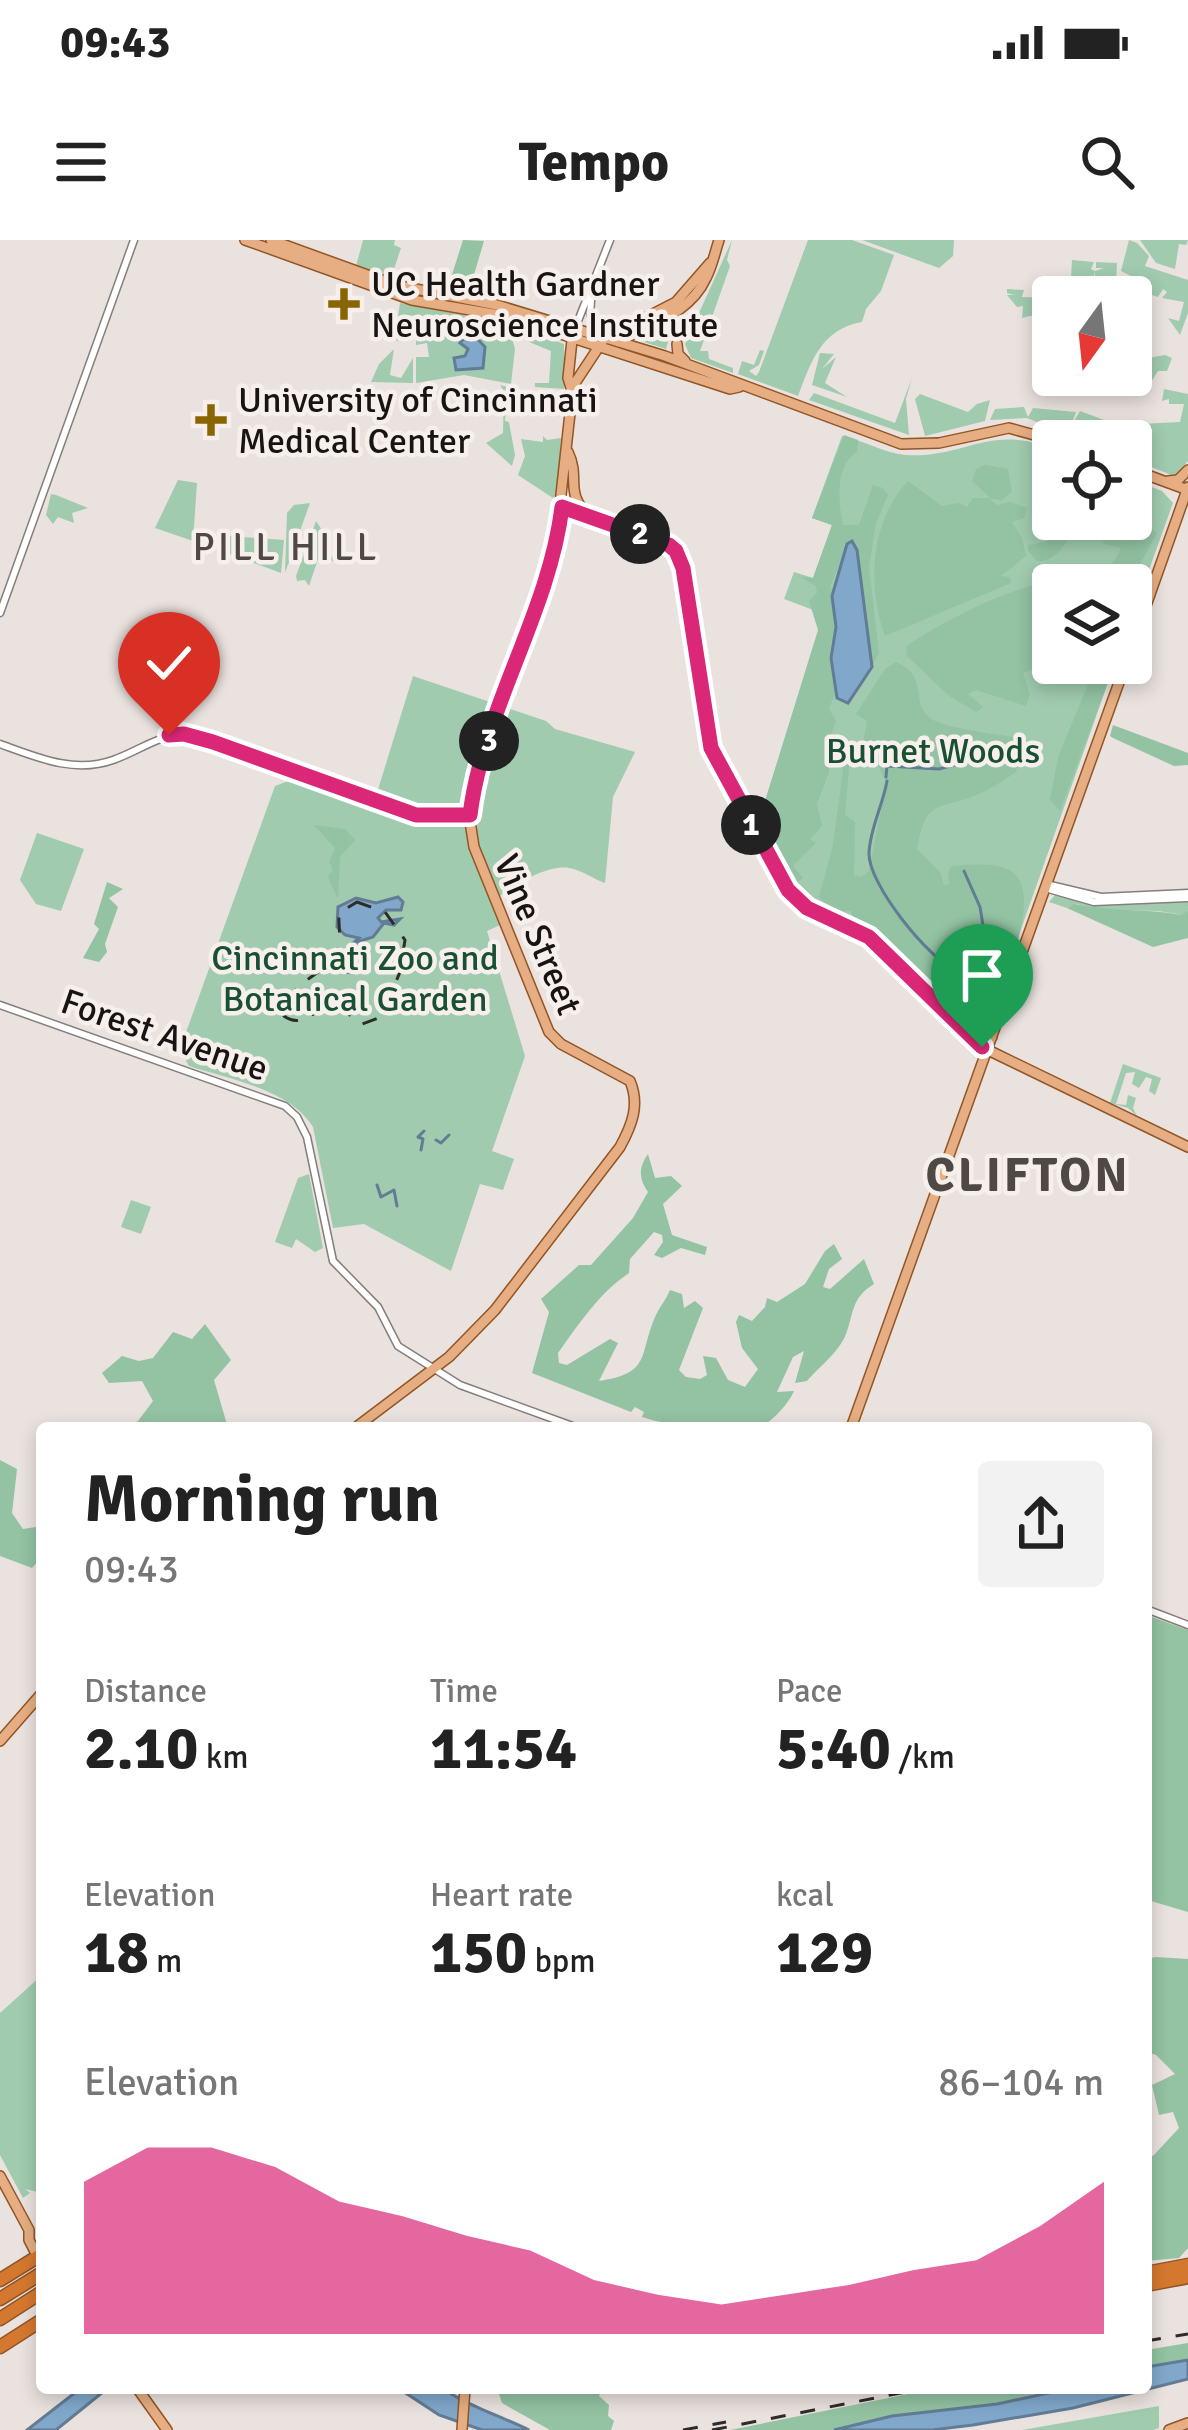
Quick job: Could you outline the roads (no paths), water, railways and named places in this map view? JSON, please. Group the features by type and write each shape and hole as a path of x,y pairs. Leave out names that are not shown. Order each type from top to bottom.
{"highway":[{"path":"1152,2272 1188,2265"},
{"path":"0,2280 36,2266"},
{"path":"0,2300 36,2268"},
{"path":"1152,2284 1188,2277"},
{"path":"0,2319 36,2296"},
{"path":"0,2347 36,2325"}],"main road":[{"path":"245,240 412,300 505,316 601,341 730,388 739,386"},
{"path":"271,240 395,285 496,305 573,335"},
{"path":"617,342 690,300 708,275 719,240"},
{"path":"601,341 684,297 710,263"},
{"name":"Vine Street","path":"572,391 568,378 573,335"},
{"path":"601,341 694,367 901,444 939,443 1009,428 1032,434"},
{"name":"Vine Street","path":"363,1422 432,1370 504,1299 620,1147 635,1109 630,1081 560,1044 549,1032 474,847 470,815 482,762 551,556 562,507 572,391 601,341"},
{"path":"677,344 680,356 694,367"},
{"path":"567,451 573,463 574,500 590,517"},
{"path":"1163,481 1178,480 1188,470"},
{"path":"1152,477 1188,489 1152,588"},
{"path":"1163,481 1177,501 1176,520"},
{"path":"1176,520 1188,509"},
{"path":"853,1422 1118,684"},
{"path":"974,1040 992,1037"},
{"path":"988,1050 1188,1147"},
{"path":"0,1741 36,1700"},
{"path":"0,2176 36,2235"},
{"path":"29,2230 36,2256"},
{"path":"141,2394 167,2430"},
{"path":"462,2428 465,2394"},
{"path":"1169,2430 1188,2423"}],"street":[{"path":"0,613 134,240"},
{"path":"573,335 610,240"},
{"path":"592,290 590,313 601,341"},
{"path":"562,507 665,543 680,556 711,748 788,890 807,908 869,937 988,1050"},
{"path":"0,744 56,763 84,765 110,761 154,739 184,734 416,815 470,815"},
{"path":"1046,886 1094,902 1188,895"},
{"name":"Forest Avenue","path":"0,1005 268,1098 292,1111 307,1137 332,1261 379,1307 398,1346 432,1370"},
{"path":"432,1370 474,1391 561,1422"},
{"path":"1152,1611 1188,1625"}],"water":[{"path":"470,331 485,347 483,368 456,370 454,358 465,356 468,349 460,343"},
{"path":"852,541 872,667 848,703 837,698 831,658 836,627 832,596 847,544"},
{"path":"398,897 403,902 401,910 386,910 378,918 381,922 400,919 394,925 384,923 373,937 354,943 364,950 354,973 346,972 341,966 346,949 359,938 337,927 338,907 356,898 376,903"},
{"path":"1188,2360 1188,2379 1152,2388 1152,2366"},
{"path":"73,2394 101,2394 56,2430 27,2430"},
{"path":"407,2394 452,2394 529,2430 482,2430 439,2415"},
{"path":"1044,2394 1129,2394 973,2425 834,2430 892,2416"}],"waterway":[{"path":"886,777 887,766 939,769 985,757"},
{"path":"887,781 870,844 871,866 902,919 930,951 956,971"},
{"path":"964,871 980,907 988,955"},
{"path":"421,1150 423,1139 418,1137 424,1131"},
{"path":"436,1140 441,1143 449,1135"},
{"path":"377,1185 381,1197 394,1190 397,1206"}],"railway":[{"path":"357,902 385,912 405,940 400,972 381,1017 362,1024 335,1004 303,1019 284,1016 293,993 332,960 339,942 339,913 357,902"},
{"path":"1152,2340 1188,2334"},
{"path":"712,2430 895,2394"},
{"path":"683,2430 726,2422"}],"place":[{"name":"UC Health Gardner Neuroscience Institute","path":"344,304"},
{"name":"University of Cincinnati Medical Center","path":"211,420"}],"district":[{"name":"PILL HILL","path":"286,546"},
{"name":"CLIFTON","path":"1028,1174"}],"park label":[{"name":"Burnet Woods","path":"933,750"},
{"name":"Cincinnati Zoo and Botanical Garden","path":"355,978"}]}
